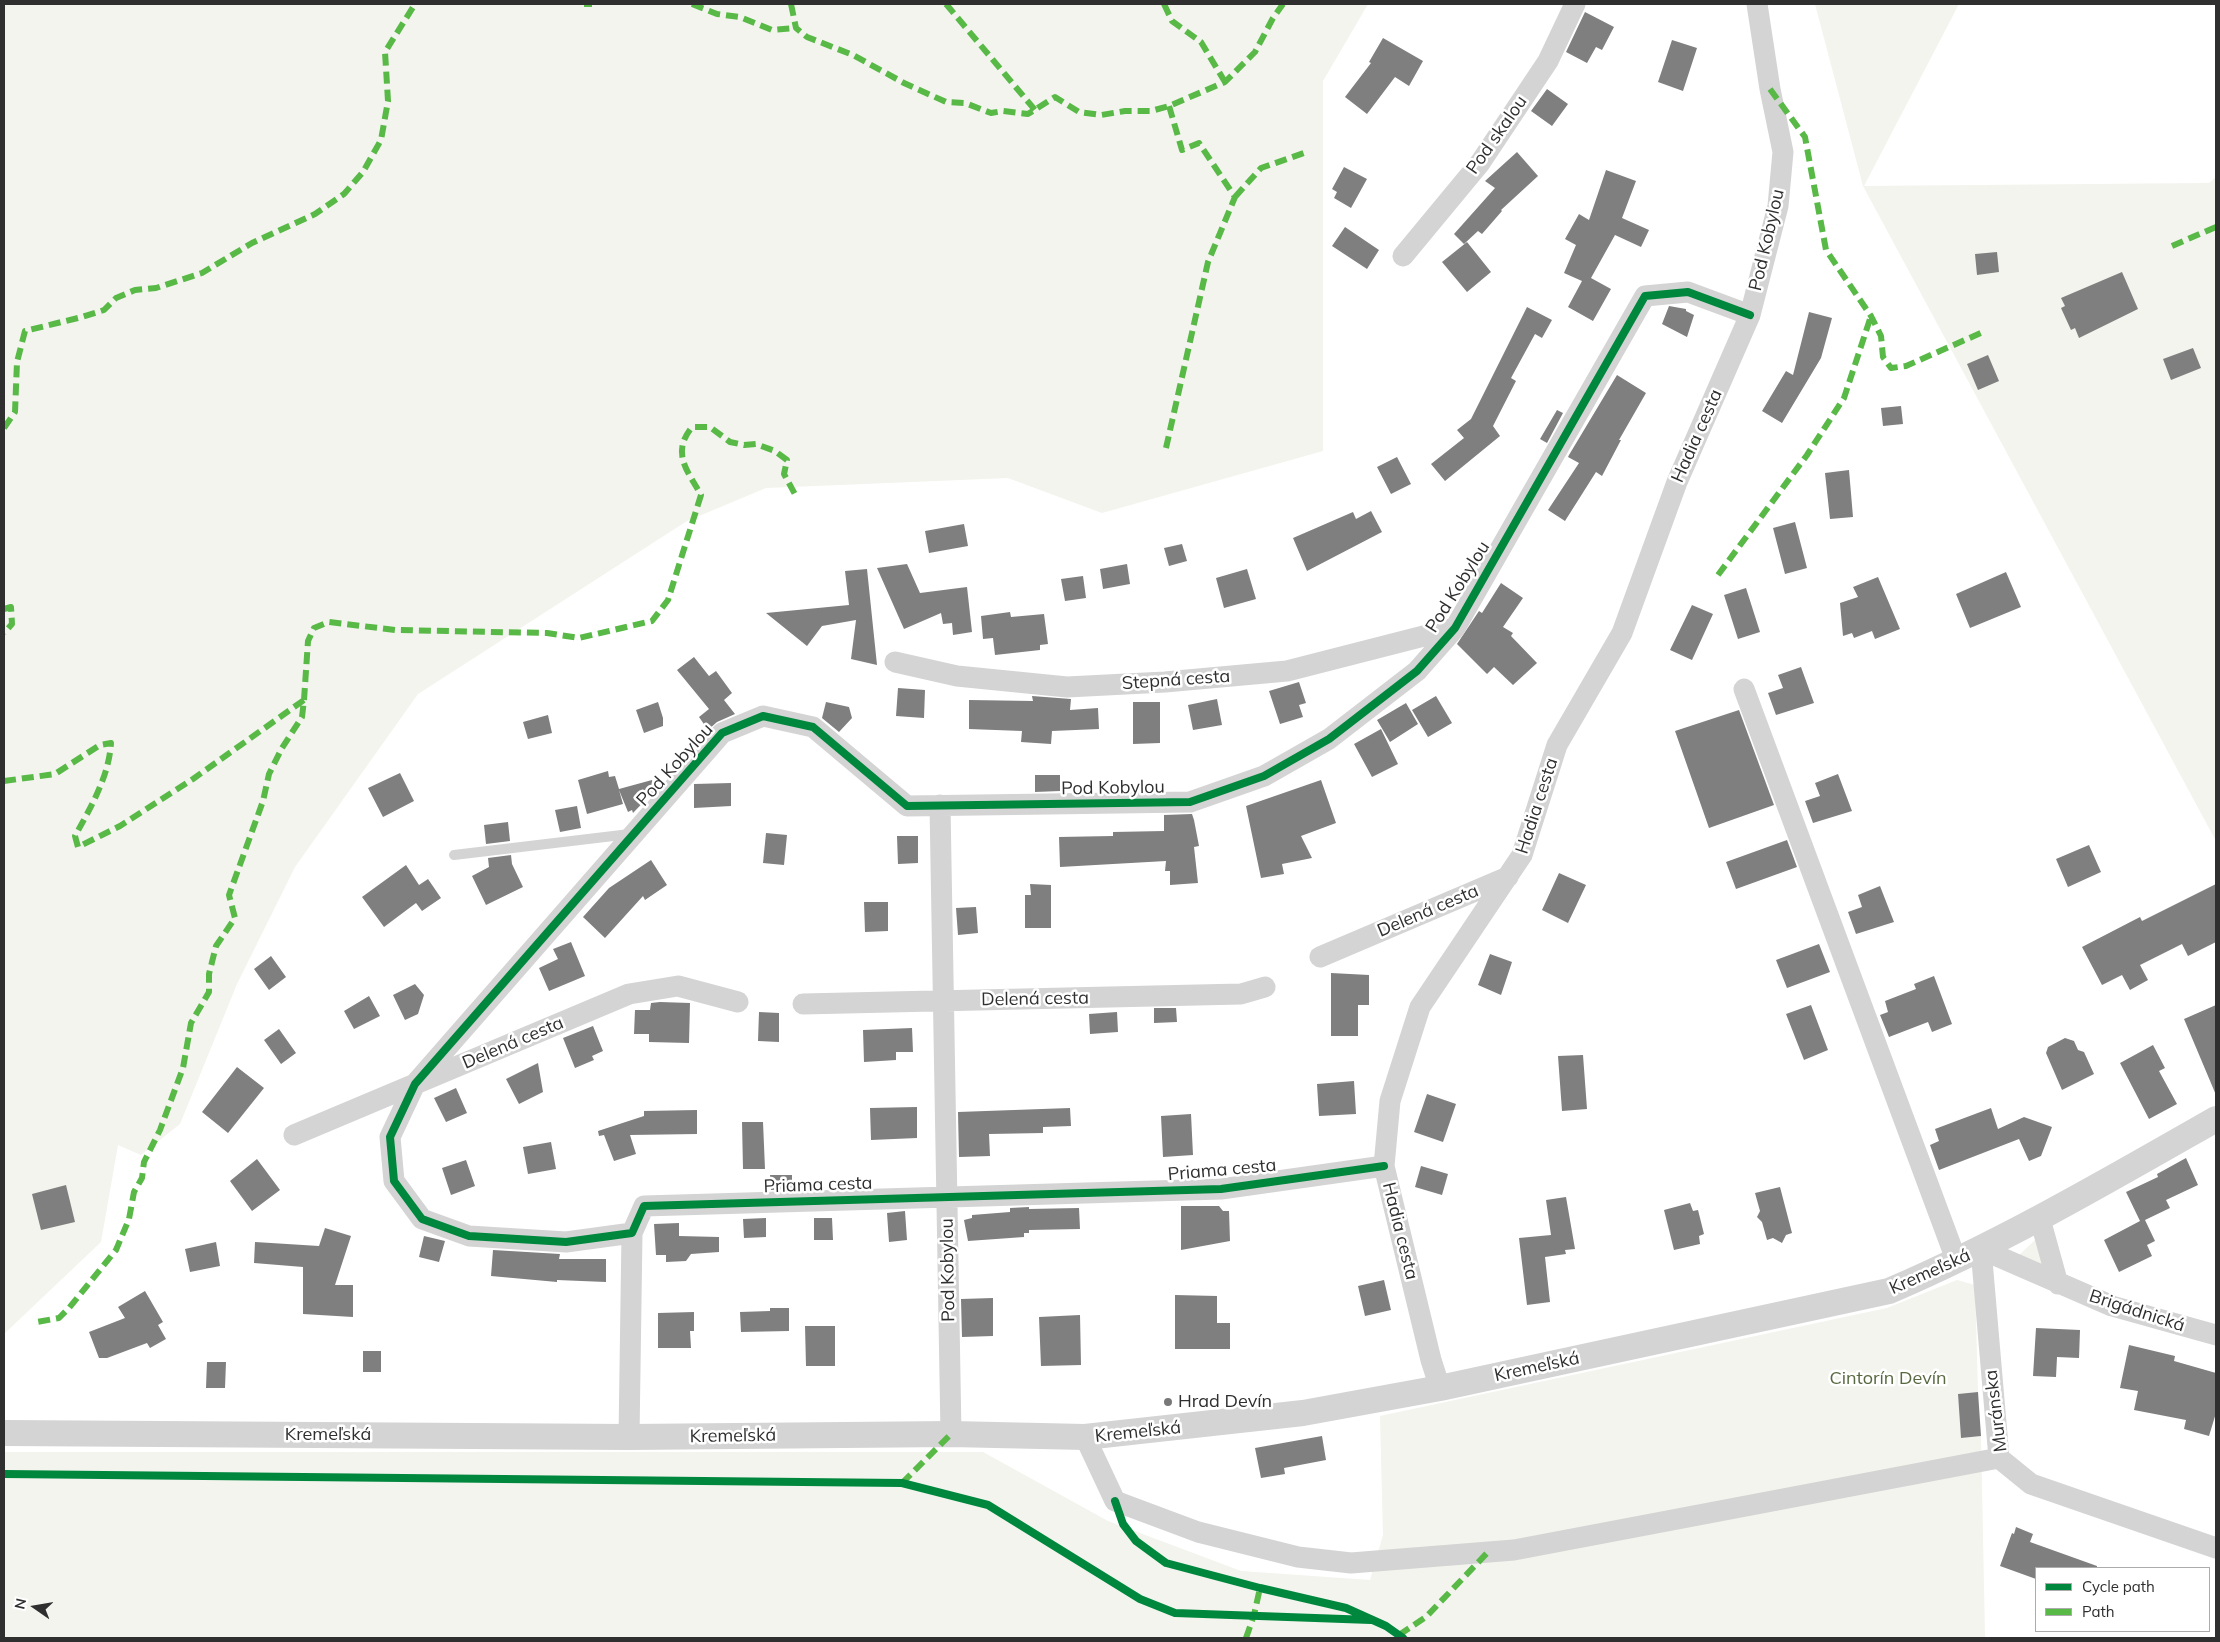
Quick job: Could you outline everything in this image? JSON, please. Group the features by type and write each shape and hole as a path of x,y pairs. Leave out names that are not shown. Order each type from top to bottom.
{"street":[{"name":"Pod skalou","path":"1403,256 1480,163 1548,60 1575,4"},
{"name":"Pod Kobylou","path":"415,1084 722,733 763,716 813,727 907,806 1190,802 1264,776 1329,739 1417,672 1455,628 1645,296 1688,292 1750,315 1778,206 1783,152 1770,89 1757,4"},
{"name":"Hadia cesta","path":"1440,1388 1431,1360 1384,1166 1390,1101 1420,1007 1522,855 1556,745 1622,633 1676,482 1750,315"},
{"name":"Stepná cesta","path":"895,662 957,676 1066,687 1165,682 1287,671 1455,628"},
{"path":"1744,690 1957,1262"},
{"name":"Pod Kobylou","path":"940,805 951,1434"},
{"name":"Delená cesta","path":"1320,957 1508,877"},
{"name":"Delená cesta","path":"294,1136 630,994 678,986 738,1002"},
{"name":"Delená cesta","path":"803,1004 1241,994 1265,987"},
{"path":"415,1084 390,1137 394,1181 422,1219 469,1236 528,1240 566,1242 632,1232 628,1437"},
{"name":"Kremeľská","path":"4,1432 628,1437 951,1434 1085,1437 1303,1413 1440,1388 1889,1291 1957,1262 2040,1219 2216,1119"},
{"name":"Priama cesta","path":"632,1232 644,1206 1221,1189 1384,1166"},
{"path":"2040,1219 2058,1284"},
{"name":"Brigádnická","path":"1981,1249 2112,1306 2216,1335"},
{"name":"Muránska","path":"1981,1249 1999,1458 2031,1484 2216,1548"},
{"path":"1085,1437 1115,1501 1198,1532 1298,1557 1351,1563 1514,1550 1999,1458"}],"lane":[{"path":"454,854 634,834"}],"green space":[{"path":"4,4 1368,4 1323,81 1323,451 1102,513 1008,478 766,488 687,521 418,694 295,867 237,984 180,1124 141,1155 118,1145 101,1242 4,1334"},
{"path":"1815,4 1959,4 1864,186 2209,183 2216,177 2216,841 1863,186"},
{"path":"2035,1240 2044,1267 2017,1257"},
{"name":"Cintorín Devín","path":"1957,1280 1975,1285 1978,1392 1958,1394 1961,1438 1981,1436 1985,1638 4,1638 4,1452 983,1452 1108,1521 1241,1571 1370,1580 1383,1535 1380,1416 1887,1308"}],"building":[{"path":"1585,12 1614,27 1602,50 1596,47 1587,63 1566,52"},
{"path":"1383,38 1423,61 1409,86 1395,77 1367,114 1345,97 1371,63 1369,62"},
{"path":"1672,40 1697,48 1683,91 1658,82"},
{"path":"1547,89 1568,104 1552,126 1531,111"},
{"path":"1517,152 1538,176 1501,210 1482,234 1478,231 1464,244 1454,234 1495,188 1485,181"},
{"path":"1344,167 1367,179 1351,208 1334,198 1337,192 1332,189"},
{"path":"1606,170 1636,181 1622,218 1649,230 1641,247 1615,235 1591,278 1611,289 1593,321 1568,307 1582,281 1564,273 1576,245 1565,239 1579,214 1589,220"},
{"path":"1345,227 1379,250 1367,269 1332,246"},
{"path":"1467,242 1491,272 1467,292 1442,262"},
{"path":"1997,252 1999,272 1977,275 1975,254"},
{"path":"2122,272 2138,309 2079,338 2075,328 2071,330 2061,308 2065,306 2061,298"},
{"path":"1669,306 1686,309 1686,311 1694,315 1687,337 1662,324"},
{"path":"1527,307 1552,320 1542,338 1535,334 1511,378 1516,381 1493,426 1500,436 1445,481 1431,464 1464,438 1457,430 1471,419"},
{"path":"1809,312 1832,318 1821,358 1782,423 1762,411 1786,371 1793,375"},
{"path":"2193,348 2201,368 2171,380 2163,359"},
{"path":"1988,355 1999,381 1978,390 1967,364"},
{"path":"1617,375 1646,393 1619,440 1621,440 1602,476 1596,472 1565,521 1548,510 1579,463 1568,457 1569,455"},
{"path":"1901,406 1903,424 1883,426 1881,408"},
{"path":"1557,410 1563,413 1547,443 1540,439"},
{"path":"1397,457 1411,484 1391,494 1377,467"},
{"path":"1849,470 1853,517 1830,519 1825,473"},
{"path":"1371,511 1382,532 1307,571 1293,538 1353,512 1356,519"},
{"path":"1795,522 1807,568 1785,574 1773,528"},
{"path":"964,524 968,546 929,553 925,531"},
{"path":"1182,544 1187,561 1169,566 1164,548"},
{"path":"907,564 920,593 967,587 972,632 953,635 952,623 943,624 941,613 904,629 877,568"},
{"path":"1127,564 1130,584 1103,589 1100,569"},
{"path":"867,569 877,665 851,659 856,620 822,626 807,646 766,613 849,605 845,571"},
{"path":"1247,569 1256,599 1224,608 1216,578"},
{"path":"2006,572 2021,607 1970,628 1956,594"},
{"path":"1083,576 1086,598 1065,601 1061,579"},
{"path":"1878,577 1900,629 1875,639 1872,631 1854,638 1852,633 1843,636 1840,603 1858,597 1853,587"},
{"path":"1501,583 1523,598 1503,627 1513,633 1511,636 1537,663 1513,685 1494,667 1487,674 1457,644 1479,611 1482,613"},
{"path":"1746,588 1760,632 1738,639 1724,595"},
{"path":"1692,605 1713,614 1692,660 1670,650"},
{"path":"1010,612 1011,617 1044,614 1048,644 1040,645 1040,650 995,655 993,638 983,639 981,616"},
{"path":"694,657 709,676 716,671 732,693 724,700 735,714 717,722 708,730 699,717 709,709 677,670"},
{"path":"1801,667 1814,703 1776,715 1768,693 1783,688 1778,675"},
{"path":"1299,682 1306,703 1299,705 1303,717 1280,724 1269,691"},
{"path":"898,688 925,690 924,718 896,716"},
{"path":"1032,696 1071,699 1070,710 1098,708 1099,729 1052,731 1051,744 1021,742 1022,731 969,729 969,700 1033,701"},
{"path":"1436,696 1452,723 1428,737 1412,710"},
{"path":"1217,699 1222,725 1193,730 1188,705"},
{"path":"658,702 663,718 663,726 644,733 636,710"},
{"path":"826,702 849,707 852,718 839,732 822,718"},
{"path":"1133,702 1160,702 1160,743 1133,744"},
{"path":"1406,703 1418,724 1390,742 1377,720"},
{"path":"1739,710 1774,805 1709,828 1675,731"},
{"path":"548,715 552,733 528,739 523,722"},
{"path":"1381,729 1398,764 1372,777 1354,744"},
{"path":"608,771 609,777 615,776 619,789 652,780 655,790 633,813 632,810 628,812 619,790 623,804 587,814 578,780"},
{"path":"400,773 414,801 383,817 368,788"},
{"path":"1838,774 1852,811 1813,823 1805,801 1820,796 1815,783"},
{"path":"1035,775 1060,775 1060,791 1035,792"},
{"path":"1321,780 1336,823 1301,836 1312,858 1282,864 1284,874 1261,878 1246,806"},
{"path":"731,783 731,806 694,808 694,784"},
{"path":"577,806 581,828 560,832 555,810"},
{"path":"1192,814 1199,846 1194,847 1198,883 1170,885 1170,871 1165,871 1166,861 1060,867 1059,837 1113,836 1113,832 1164,831 1164,815"},
{"path":"508,822 510,841 486,844 484,825"},
{"path":"766,833 787,835 784,865 763,863"},
{"path":"897,836 918,836 918,863 898,864"},
{"path":"1787,840 1797,867 1736,889 1726,862"},
{"path":"2089,845 2101,872 2068,887 2056,859"},
{"path":"511,855 512,864 523,887 486,905 472,876 489,867 488,858"},
{"path":"651,860 667,885 645,900 643,896 605,938 583,917 609,888"},
{"path":"406,865 419,885 428,879 441,898 422,911 416,903 384,927 362,897"},
{"path":"1559,873 1586,885 1568,923 1542,910"},
{"path":"1030,884 1051,885 1051,928 1025,928 1025,895 1031,895"},
{"path":"2216,884 2216,942 2188,956 2182,944 2140,965 2148,980 2130,990 2122,975 2102,985 2082,947 2140,917 2142,921"},
{"path":"1880,886 1894,922 1856,934 1848,912 1862,907 1858,895"},
{"path":"864,902 888,902 888,931 865,932"},
{"path":"976,907 978,933 958,935 956,908"},
{"path":"571,942 585,976 549,991 539,968 558,959 553,949"},
{"path":"1819,944 1830,972 1787,988 1776,960"},
{"path":"1490,954 1512,962 1501,995 1478,985"},
{"path":"271,956 286,977 269,990 254,969"},
{"path":"1331,973 1369,975 1369,1005 1358,1005 1358,1036 1331,1036"},
{"path":"1934,976 1952,1024 1932,1032 1928,1022 1889,1037 1880,1015 1888,1012 1885,1001 1916,989 1914,984"},
{"path":"415,984 424,995 418,1014 405,1020 393,995"},
{"path":"369,996 380,1016 354,1029 344,1011"},
{"path":"651,1003 690,1003 689,1043 649,1042 649,1034 634,1034 635,1010 650,1010"},
{"path":"1811,1005 1828,1050 1804,1060 1786,1014"},
{"path":"2216,1005 2216,1095 2184,1019"},
{"path":"1154,1008 1176,1008 1177,1022 1154,1023"},
{"path":"759,1012 779,1013 779,1042 758,1041"},
{"path":"1117,1012 1118,1032 1090,1034 1089,1014"},
{"path":"593,1026 603,1051 592,1056 594,1060 575,1068 563,1038"},
{"path":"912,1028 913,1052 896,1052 896,1060 864,1062 863,1030"},
{"path":"279,1029 296,1053 281,1064 264,1040"},
{"path":"2065,1038 2074,1041 2078,1050 2084,1052 2094,1074 2062,1090 2046,1053 2048,1047"},
{"path":"2153,1045 2165,1068 2159,1071 2177,1104 2149,1119 2120,1063"},
{"path":"1583,1055 1587,1109 1562,1111 1558,1056"},
{"path":"538,1063 543,1092 519,1104 506,1079"},
{"path":"237,1067 264,1088 228,1133 202,1112"},
{"path":"1354,1081 1356,1114 1319,1116 1317,1084"},
{"path":"456,1088 467,1113 446,1122 434,1098"},
{"path":"1427,1094 1456,1104 1443,1142 1414,1132"},
{"path":"917,1107 917,1138 871,1140 870,1108"},
{"path":"1070,1108 1071,1126 1043,1127 1043,1133 989,1134 990,1156 959,1157 958,1112"},
{"path":"1991,1108 1998,1129 2024,1117 2052,1127 2041,1156 2029,1161 2019,1139 1939,1170 1930,1145 1939,1141 1935,1129"},
{"path":"697,1110 697,1134 630,1135 636,1154 614,1161 604,1135 599,1136 598,1131 644,1116 644,1111"},
{"path":"1191,1114 1193,1155 1163,1157 1161,1116"},
{"path":"742,1122 763,1122 765,1169 743,1169"},
{"path":"551,1142 556,1169 528,1174 523,1147"},
{"path":"2186,1158 2198,1185 2166,1200 2170,1208 2145,1220 2155,1241 2147,1245 2152,1256 2119,1272 2104,1240 2140,1221 2126,1192 2158,1177 2157,1174"},
{"path":"257,1159 280,1190 252,1211 230,1181"},
{"path":"466,1160 475,1186 451,1195 442,1168"},
{"path":"1421,1166 1448,1174 1442,1195 1415,1187"},
{"path":"770,1175 792,1175 792,1189 771,1190"},
{"path":"66,1185 75,1222 41,1230 32,1194"},
{"path":"1780,1187 1792,1233 1786,1235 1782,1243 1773,1238 1767,1240 1762,1222 1757,1217 1760,1211 1755,1193"},
{"path":"1566,1197 1575,1249 1565,1250 1566,1254 1545,1257 1550,1302 1527,1305 1519,1238 1551,1235 1546,1200"},
{"path":"1690,1203 1693,1211 1698,1210 1704,1234 1699,1236 1700,1244 1674,1250 1664,1210"},
{"path":"1181,1206 1219,1206 1223,1211 1229,1211 1230,1241 1181,1250"},
{"path":"1029,1207 1029,1209 1079,1208 1080,1229 1029,1230 1029,1233 1024,1233 1024,1237 968,1241 964,1220 972,1218 972,1215 1010,1212 1010,1208"},
{"path":"905,1211 907,1240 889,1242 887,1213"},
{"path":"766,1218 766,1237 744,1238 743,1219"},
{"path":"814,1218 832,1218 833,1240 814,1240"},
{"path":"679,1223 679,1236 719,1237 719,1252 691,1254 686,1261 666,1262 666,1255 656,1255 654,1224"},
{"path":"325,1228 351,1236 335,1285 353,1285 353,1317 303,1314 303,1267 254,1263 255,1242 319,1246"},
{"path":"424,1236 445,1241 439,1262 419,1257"},
{"path":"216,1242 220,1266 190,1272 185,1249"},
{"path":"493,1250 560,1254 559,1259 606,1259 606,1282 557,1280 557,1282 491,1276"},
{"path":"1384,1280 1391,1310 1365,1316 1358,1286"},
{"path":"145,1291 163,1322 158,1325 166,1339 150,1348 147,1343 107,1358 99,1358 89,1332 125,1318 118,1307"},
{"path":"1175,1295 1217,1296 1217,1323 1230,1323 1230,1349 1175,1349"},
{"path":"993,1298 993,1336 962,1337 961,1299"},
{"path":"770,1308 789,1308 789,1331 741,1332 740,1312 770,1311"},
{"path":"694,1312 694,1331 690,1331 691,1348 658,1348 658,1313"},
{"path":"1080,1315 1081,1365 1041,1366 1039,1317"},
{"path":"805,1326 835,1326 835,1366 806,1366"},
{"path":"2036,1328 2080,1330 2079,1358 2057,1357 2056,1377 2033,1376"},
{"path":"2129,1345 2175,1356 2174,1361 2216,1373 2216,1413 2209,1436 2184,1429 2186,1420 2134,1410 2138,1391 2120,1388"},
{"path":"363,1351 381,1351 381,1372 363,1372"},
{"path":"207,1362 226,1362 225,1388 206,1388"},
{"path":"1978,1392 1981,1436 1961,1438 1958,1394"},
{"path":"1322,1436 1326,1460 1284,1468 1285,1474 1261,1478 1255,1448"},
{"path":"2016,1527 2033,1534 2030,1542 2097,1567 2035,1567 2035,1579 2000,1566 2012,1533 2014,1534"}],"marked path":[{"path":"4,428 15,412 17,362 25,331 104,310 116,298 135,290 156,288 202,273 252,243 315,214 344,194 363,172 381,140 388,101 385,52 415,4"},
{"path":"584,4 592,4"},
{"path":"692,4 717,14 740,17 772,30 796,28"},
{"path":"791,4 796,28 807,37 853,55 904,83 946,102 965,103 991,113 1003,111 1028,114 1055,97 1079,112 1101,115 1125,111 1151,111 1169,106 1225,82 1255,52 1273,18 1283,4"},
{"path":"946,4 1035,110"},
{"path":"1164,4 1172,21 1201,42 1225,82"},
{"path":"1770,89 1805,137 1826,250 1871,316 1881,336 1883,357 1891,368 1906,366 1983,332"},
{"path":"1166,448 1208,262 1235,197 1199,143 1182,150 1169,106"},
{"path":"1235,197 1261,168 1304,153"},
{"path":"2172,246 2216,227"},
{"path":"1718,575 1807,455 1844,398 1871,316"},
{"path":"304,700 308,641 314,628 329,622 395,630 547,633 579,638 652,621 668,600 701,495 683,461 683,445 692,427 710,427 730,442 744,445 756,444 775,451 787,460 784,474 797,498"},
{"path":"4,609 11,607 12,624 4,633"},
{"path":"4,781 55,774 100,745 111,743 110,755 103,779 93,803 75,836 78,847 120,826 193,779 304,700 302,717 282,748 269,774 263,801 229,895 235,918 216,946 209,974 209,992 191,1023 183,1068 160,1130 144,1162 142,1178 134,1192 129,1219 116,1250 59,1318 37,1322"},
{"path":"902,1483 951,1434"},
{"path":"1399,1635 1426,1617 1488,1552"},
{"path":"1246,1638 1254,1615 1260,1588"}],"cycle path":[{"path":"1384,1166 1221,1189 644,1206 632,1233 566,1242 469,1236 422,1219 394,1181 390,1137 415,1084 722,733 763,716 813,727 907,806 1190,802 1264,776 1329,739 1417,671 1455,628 1645,296 1688,292 1750,315"},
{"path":"4,1474 902,1483 988,1505 1140,1599 1175,1613 1371,1620"},
{"path":"1115,1501 1123,1524 1136,1541 1166,1563 1346,1608 1386,1626 1403,1638"}],"place":[{"name":"Hrad Devín","path":"1168,1402"}]}
